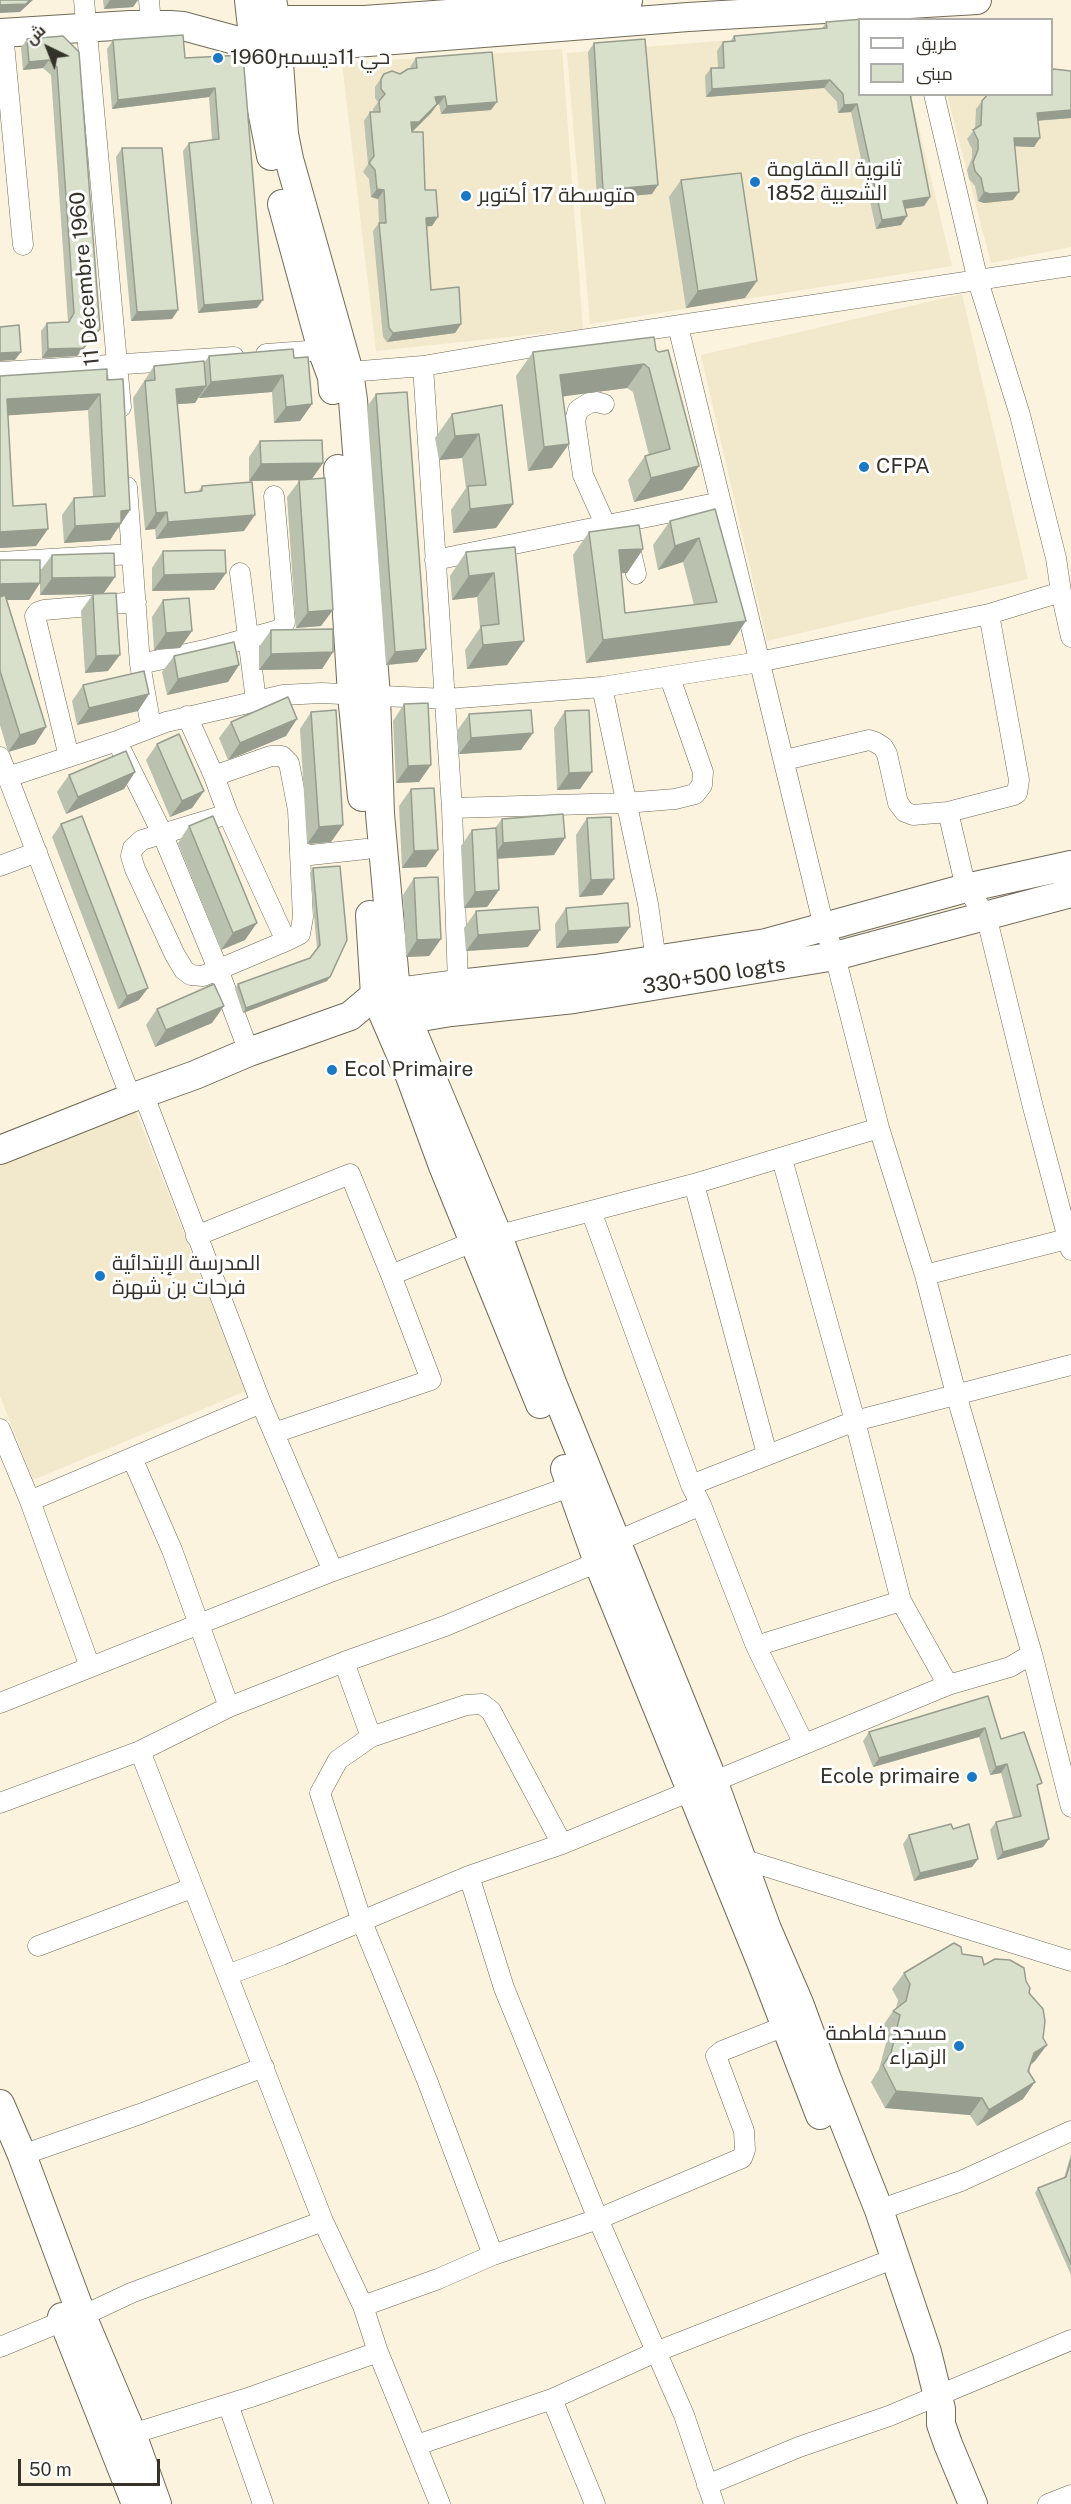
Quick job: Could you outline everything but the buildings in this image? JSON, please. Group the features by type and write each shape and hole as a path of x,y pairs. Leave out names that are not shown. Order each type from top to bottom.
{"street":[{"path":"263,22 537,12 648,0"},
{"path":"23,245 2,33 85,14 150,12 200,31 363,10 688,16 913,8 977,0"},
{"name":"11 Décembre 1960","path":"85,14 123,429"},
{"path":"263,22 267,140 322,350 340,374"},
{"path":"263,22 289,159 340,374 364,695 380,814 386,994"},
{"path":"934,96 978,281 1063,557 1060,592 1071,637"},
{"path":"340,374 423,366 1071,266"},
{"path":"678,326 824,927 835,956 879,1128 924,1275 956,1394 1032,1654 1071,1807"},
{"path":"0,372 117,366 322,350"},
{"path":"423,366 446,699 458,984"},
{"path":"604,404 589,403 578,410 574,421 583,475 615,524 636,574"},
{"path":"125,463 140,664 151,727"},
{"path":"140,664 209,650 280,629 285,622 274,496"},
{"path":"435,560 721,502"},
{"path":"0,562 132,554"},
{"path":"240,573 256,701"},
{"path":"8,777 187,716 293,694 321,693 446,699 602,687 670,678 759,662 989,614 1060,592"},
{"path":"69,757 35,616 44,609 136,602"},
{"path":"785,760 869,740 875,742 883,747 887,754 898,802 905,812 913,815 948,812 1008,798 1017,793 1019,786 989,614"},
{"path":"452,808 625,802 675,799 695,794 702,785 703,772 670,678"},
{"path":"602,687 653,933 656,961"},
{"path":"364,695 366,849 372,973 386,994 397,1021 410,1076 552,1383 607,1552 703,1787 880,2264 973,2504"},
{"path":"187,716 228,814 286,941"},
{"path":"117,741 162,833 218,969 249,1052"},
{"path":"214,776 271,756 282,756 289,763 294,778 302,856 303,917 300,934 203,976 191,975 184,970 135,869 131,856 133,848 142,840 228,814"},
{"path":"0,757 196,1236 261,1403 333,1571"},
{"path":"924,1275 1070,1242 986,915 966,888 948,812"},
{"path":"302,856 366,849"},
{"path":"0,866 37,852"},
{"path":"0,1150 249,1052 350,1016 386,994 656,961 766,943 966,888 1071,866"},
{"name":"330+500 logts","path":"350,1016 369,1022 397,1021 574,999 835,956 1071,893"},
{"path":"391,1275 485,1239 694,1184 879,1128"},
{"path":"782,1159 855,1421 902,1601 948,1685"},
{"path":"196,1236 350,1174 391,1275 431,1380 274,1433"},
{"path":"694,1184 767,1454"},
{"path":"591,1211 691,1485 756,1646 804,1744"},
{"path":"485,1239 572,1486 607,1552"},
{"path":"691,1485 855,1421 1071,1365"},
{"path":"30,1501 261,1403"},
{"path":"0,1429 30,1501 90,1666"},
{"path":"132,1458 172,1550 229,1707"},
{"path":"0,1704 90,1666 333,1571 572,1486"},
{"path":"0,1803 140,1751 229,1707 445,1626 607,1552 701,1505"},
{"path":"756,1646 902,1601"},
{"path":"227,1975 362,1922 469,1876 562,1844 948,1685 1010,1667 1032,1654"},
{"path":"344,1662 371,1737"},
{"path":"493,2255 427,2080 362,1922 320,1793 338,1760 371,1737 466,1705 482,1704 491,1711 562,1844"},
{"path":"140,1751 323,2221 363,2306 378,2352 440,2504"},
{"path":"703,1787 742,1859 767,1929 787,2013 831,2089 879,2210 917,2318 935,2407"},
{"path":"742,1859 1071,1961"},
{"path":"469,1876 504,1988 598,2219 658,2351 684,2415 714,2504"},
{"path":"38,1946 192,1888"},
{"path":"363,2306 438,2279 493,2255 598,2219 741,2158 745,2150 744,2131 716,2056 787,2013"},
{"path":"11,2154 140,2114 264,2067"},
{"path":"0,2104 11,2154 73,2318 136,2504"},
{"path":"879,2210 961,2181 1071,2131"},
{"path":"0,2347 323,2221"},
{"path":"417,2445 552,2399 658,2351 880,2264"},
{"path":"73,2318 132,2434 157,2504"},
{"path":"707,2485 799,2447 935,2407 1071,2340"},
{"path":"132,2434 228,2404 378,2352"},
{"path":"552,2399 595,2504"},
{"path":"228,2404 263,2504"},
{"path":"1048,2504 1071,2495"}],"shaded area":[{"name":"ثانوية المقاومة الشعبية 1852","path":"858,30 858,96 911,96 952,266 590,324 567,53"},
{"name":"متوسطة 17 أكتوبر","path":"562,49 583,329 376,351 342,63"},
{"path":"1071,74 1071,247 991,263 947,96 1053,96 1053,93"},
{"name":"CFPA","path":"962,294 1028,579 767,641 701,355"},
{"name":"المدرسة الإبتدائية فرحات بن شهرة","path":"135,1109 246,1391 33,1480 0,1396 0,1162"}],"place":[{"name":"حي 11ديسمبر1960","path":"218,58"},
{"name":"ثانوية المقاومة الشعبية 1852","path":"755,182"},
{"name":"متوسطة 17 أكتوبر","path":"466,196"},
{"name":"CFPA","path":"864,467"},
{"name":"Ecol Primaire","path":"332,1070"},
{"name":"المدرسة الإبتدائية فرحات بن شهرة","path":"100,1276"},
{"name":"Ecole primaire","path":"972,1777"},
{"name":"مسجد فاطمة الزهراء","path":"959,2046"}]}
